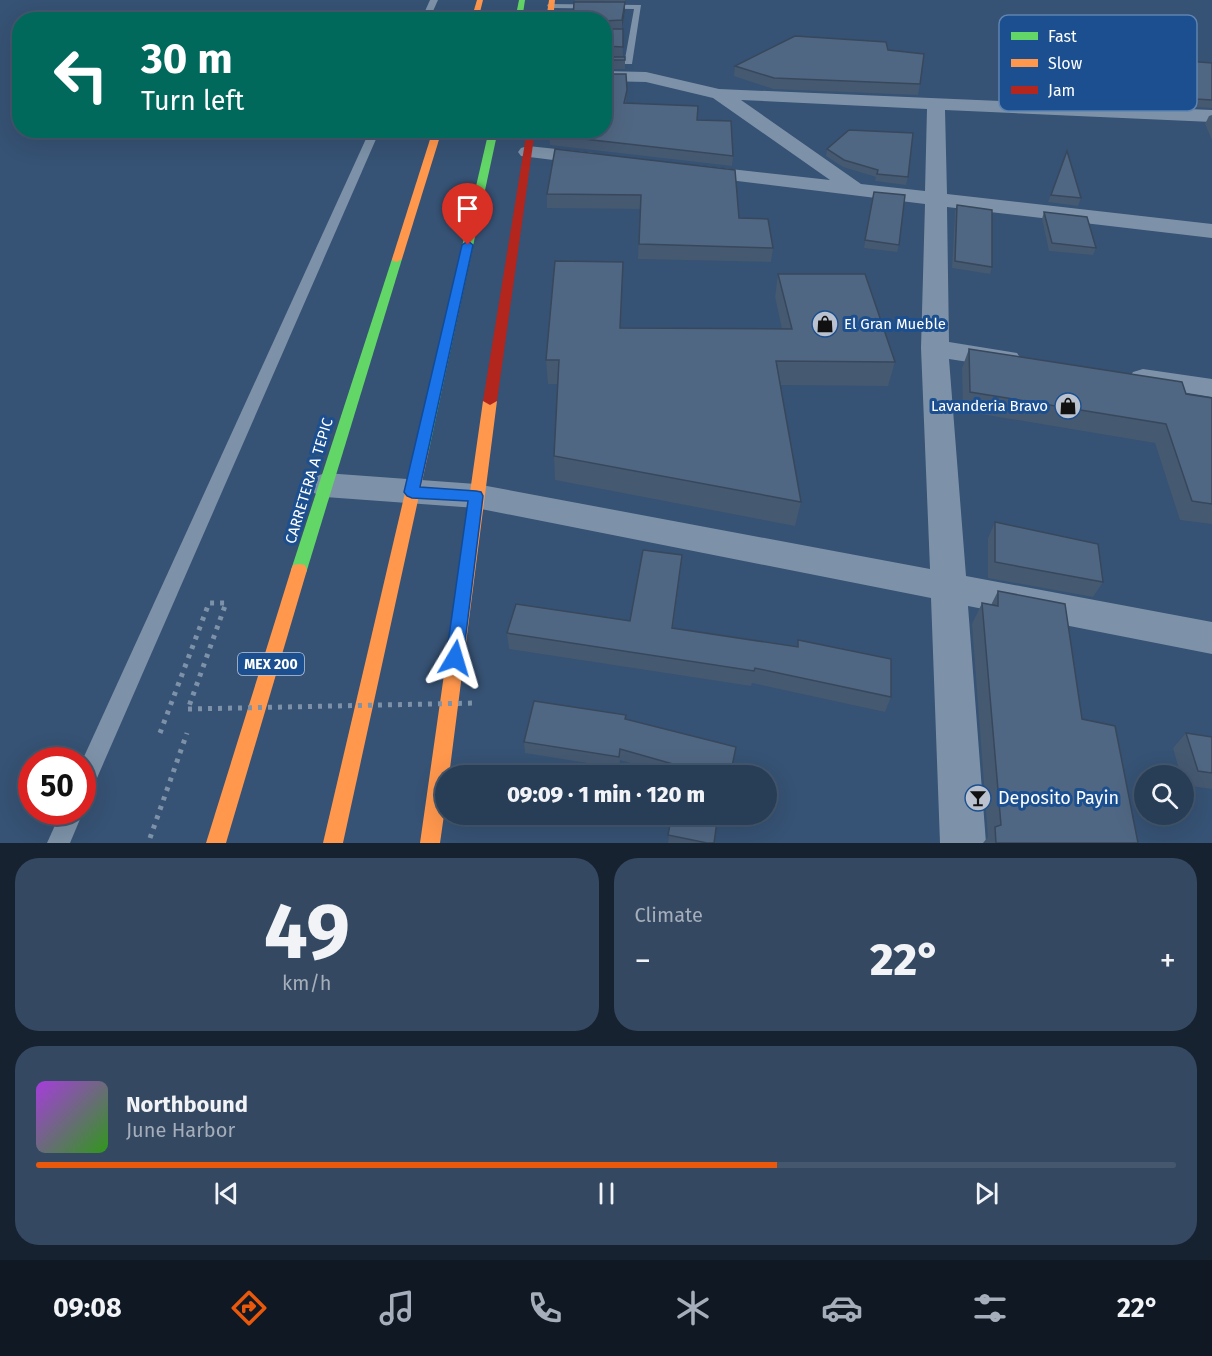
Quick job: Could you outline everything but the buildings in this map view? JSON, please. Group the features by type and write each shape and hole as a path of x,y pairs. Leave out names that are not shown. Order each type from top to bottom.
{"main road":[{"name":"CARRETERA A TEPIC","path":"216,843 319,482 396,264 435,138"},
{"path":"333,843 492,138"},
{"path":"488,155 496,138"},
{"path":"430,843 476,496 530,138"},
{"path":"350,362 373,302 396,264"}],"street":[{"path":"612,76 646,77 719,94 999,108"},
{"path":"719,94 855,188"},
{"path":"936,105 935,348 963,843"},
{"path":"1087,111 1212,116"},
{"path":"528,152 610,161"},
{"path":"680,169 1212,231"},
{"path":"935,348 1028,362"},
{"path":"1120,375 1212,388"},
{"path":"319,482 476,496 1212,638"}],"lane":[{"path":"551,8 638,7 629,62 612,61"},
{"path":"624,34 634,33"},
{"path":"96,755 371,138"},
{"path":"58,843 66,825"}],"path":[{"path":"160,733 209,603 226,603 188,709 477,703"},
{"path":"150,838 187,733"}],"traffic: fast":[{"path":"520,12 522,0"},
{"path":"422,450 492,138"},
{"path":"299,570 397,259"}],"traffic: slow":[{"path":"476,12 480,0"},
{"path":"550,12 552,0"},
{"path":"397,259 435,138"},
{"path":"430,843 490,401"},
{"path":"333,843 422,450"},
{"path":"216,843 299,570"}],"traffic: jam":[{"path":"490,401 530,138"}],"place":[{"name":"El Gran Mueble","path":"825,324"},
{"name":"Lavanderia Bravo","path":"1068,406"},
{"name":"Deposito Payin","path":"978,798"}],"route":[{"path":"455,658 476,496 412,492 468,245"}]}
